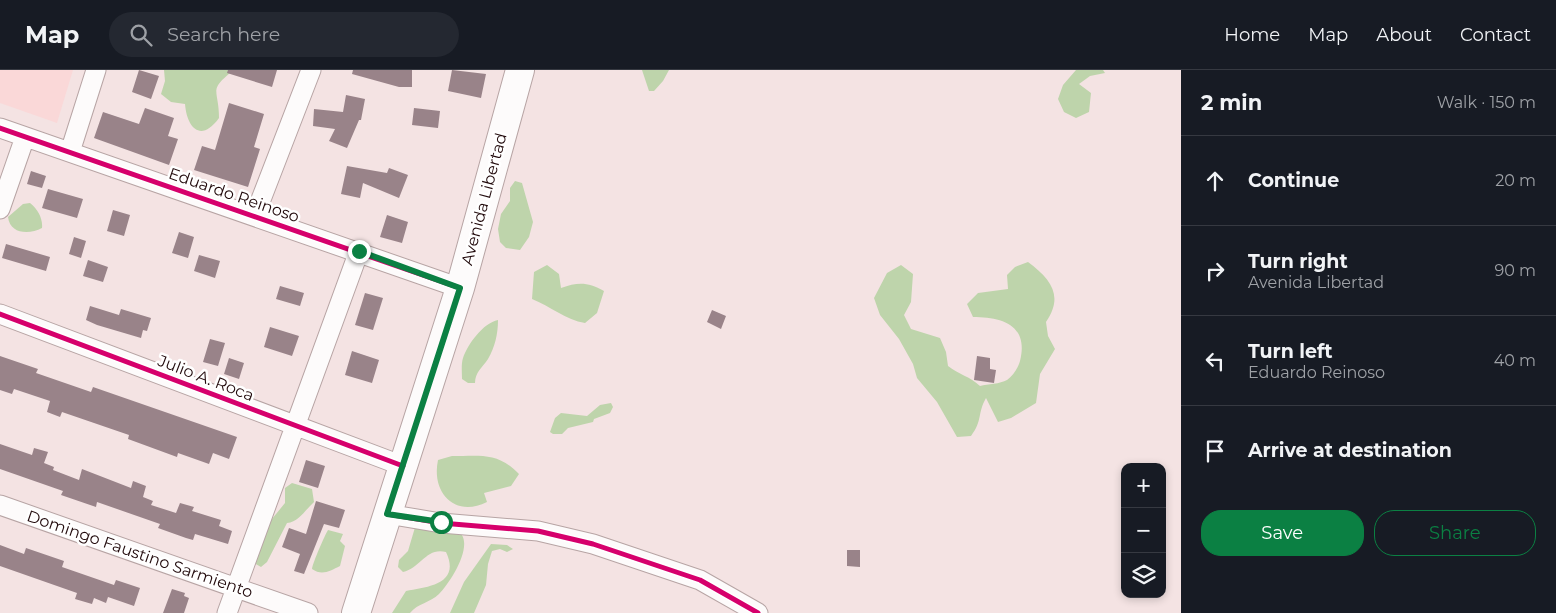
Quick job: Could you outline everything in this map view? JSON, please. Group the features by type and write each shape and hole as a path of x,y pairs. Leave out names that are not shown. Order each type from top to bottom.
{"main road":[{"name":"Avenida Libertad","path":"356,613 460,288 520,70"}],"street":[{"path":"70,152 96,70"},
{"path":"255,215 311,70"},
{"name":"Eduardo Reinoso","path":"0,128 359,251 460,288"},
{"path":"0,208 25,137"},
{"path":"227,613 359,251"},
{"name":"Julio A. Roca","path":"0,314 403,466"},
{"name":"Domingo Faustino Sarmiento","path":"0,505 308,613"},
{"path":"387,514 441,522 538,531 593,544 700,580 758,613"}],"shaded area":[{"path":"0,70 73,70 57,123 0,103"}],"green space":[{"path":"164,70 234,70 217,87 219,118 212,126 201,131 196,129 189,120 185,104 171,102 161,94 165,81"},
{"path":"642,70 669,70 663,81 654,91 649,91"},
{"path":"1076,70 1103,70 1105,73 1090,76 1079,84 1091,93 1089,112 1076,118 1064,112 1058,99 1063,85"},
{"path":"515,181 522,183 533,222 529,237 520,250 506,248 500,242 498,229 501,214 510,201 510,188"},
{"path":"30,203 39,214 42,228 31,232 16,230 12,227 8,217 23,204"},
{"path":"1028,262 1049,282 1054,296 1054,304 1046,322 1048,336 1055,349 1040,374 1036,403 1011,418 998,422 986,398 977,426 971,436 957,437 937,402 917,378 913,364 899,339 880,315 874,298 887,273 901,265 913,274 911,302 904,315 911,329 940,338 946,352 948,366 980,386 1001,382 1007,380 1018,366 1022,349 1021,339 1011,325 1003,321 973,317 967,304 978,293 1008,289 1007,275 1015,267"},
{"path":"547,265 559,274 561,288 583,284 604,291 597,313 585,323 571,319 532,299 534,272"},
{"path":"498,320 496,340 488,359 478,373 475,383 468,383 462,379 462,363 465,352 472,341 487,325"},
{"path":"611,403 613,407 610,413 594,419 593,422 568,428 562,434 550,432 555,418 561,413 587,416 600,405"},
{"path":"452,456 480,456 496,459 504,462 519,474 511,486 484,493 487,502 465,507 448,499 438,483 438,460"},
{"path":"292,483 312,489 314,502 298,518 287,523 267,562 261,567 254,563 263,530 285,503 285,488"},
{"path":"416,524 444,526 458,531 463,537 463,553 455,572 439,594 410,613 392,613 406,591 424,588 440,582 449,571 446,552 439,551 428,555 409,570 403,572 398,567 399,560 408,551"},
{"path":"328,530 343,534 340,541 345,546 340,566 326,572 319,572 312,569"},
{"path":"491,544 507,545 513,549 507,552 500,549 492,551 488,564 486,585 474,613 450,613 464,582"}],"building":[{"path":"139,70 159,76 151,99 132,92"},
{"path":"228,70 277,70 272,87 227,73"},
{"path":"353,70 412,70 412,87 399,87 352,74"},
{"path":"452,70 486,74 481,98 448,91"},
{"path":"346,95 365,99 361,120 359,120 347,148 329,141 335,129 313,126 314,109 343,112"},
{"path":"229,103 264,114 254,147 260,149 248,187 194,170 202,146 215,150"},
{"path":"145,108 174,118 168,136 178,139 169,165 94,138 103,112 139,124"},
{"path":"414,108 440,111 438,128 412,125"},
{"path":"347,166 387,173 389,168 408,175 399,198 363,183 360,198 341,194"},
{"path":"31,171 46,176 42,188 27,184"},
{"path":"48,189 83,199 77,218 42,208"},
{"path":"113,210 130,215 124,236 107,231"},
{"path":"387,215 408,222 402,243 380,237"},
{"path":"179,232 194,237 188,258 172,253"},
{"path":"74,237 86,241 81,258 69,254"},
{"path":"6,244 50,257 46,271 2,258"},
{"path":"199,255 220,261 215,278 194,271"},
{"path":"88,260 108,267 103,282 83,276"},
{"path":"280,286 304,293 300,306 276,299"},
{"path":"365,293 383,298 373,330 355,325"},
{"path":"90,306 119,315 121,309 151,318 147,331 143,330 141,338 97,325 86,320"},
{"path":"712,310 726,316 721,329 707,322"},
{"path":"270,327 299,336 292,356 264,347"},
{"path":"210,339 225,343 218,366 203,362"},
{"path":"352,351 379,360 372,383 345,375"},
{"path":"0,356 38,369 36,373 91,392 93,387 237,437 229,459 213,453 209,464 178,453 177,457 128,439 129,435 62,412 60,417 47,412 50,401 14,389 12,394 0,390"},
{"path":"977,356 990,358 990,369 996,370 994,383 974,380"},
{"path":"229,358 244,363 239,379 224,374"},
{"path":"0,444 32,455 34,448 48,452 44,463 54,467 53,470 79,480 82,469 131,488 133,481 146,486 143,497 153,501 151,505 176,513 180,503 194,507 192,511 221,520 219,526 232,531 228,544 195,534 193,540 186,538 158,528 160,524 97,502 96,507 61,495 63,491 0,469"},
{"path":"306,460 325,466 318,488 299,482"},
{"path":"316,501 345,510 339,528 324,524 304,574 294,571 300,554 282,547 289,528 306,534"},
{"path":"0,545 24,554 26,548 64,561 62,567 114,585 116,580 140,588 134,606 108,597 106,603 94,598 92,604 75,599 77,593 0,566"},
{"path":"847,550 860,550 860,567 847,566"},
{"path":"172,589 185,593 184,596 189,598 184,613 163,613"}],"cycle path":[{"path":"0,128 460,288"},
{"path":"0,314 403,466"},
{"path":"387,514 441,523 538,531 593,544 700,580 758,613"}],"route":[{"path":"359,251 460,288 387,514 441,522"}]}
